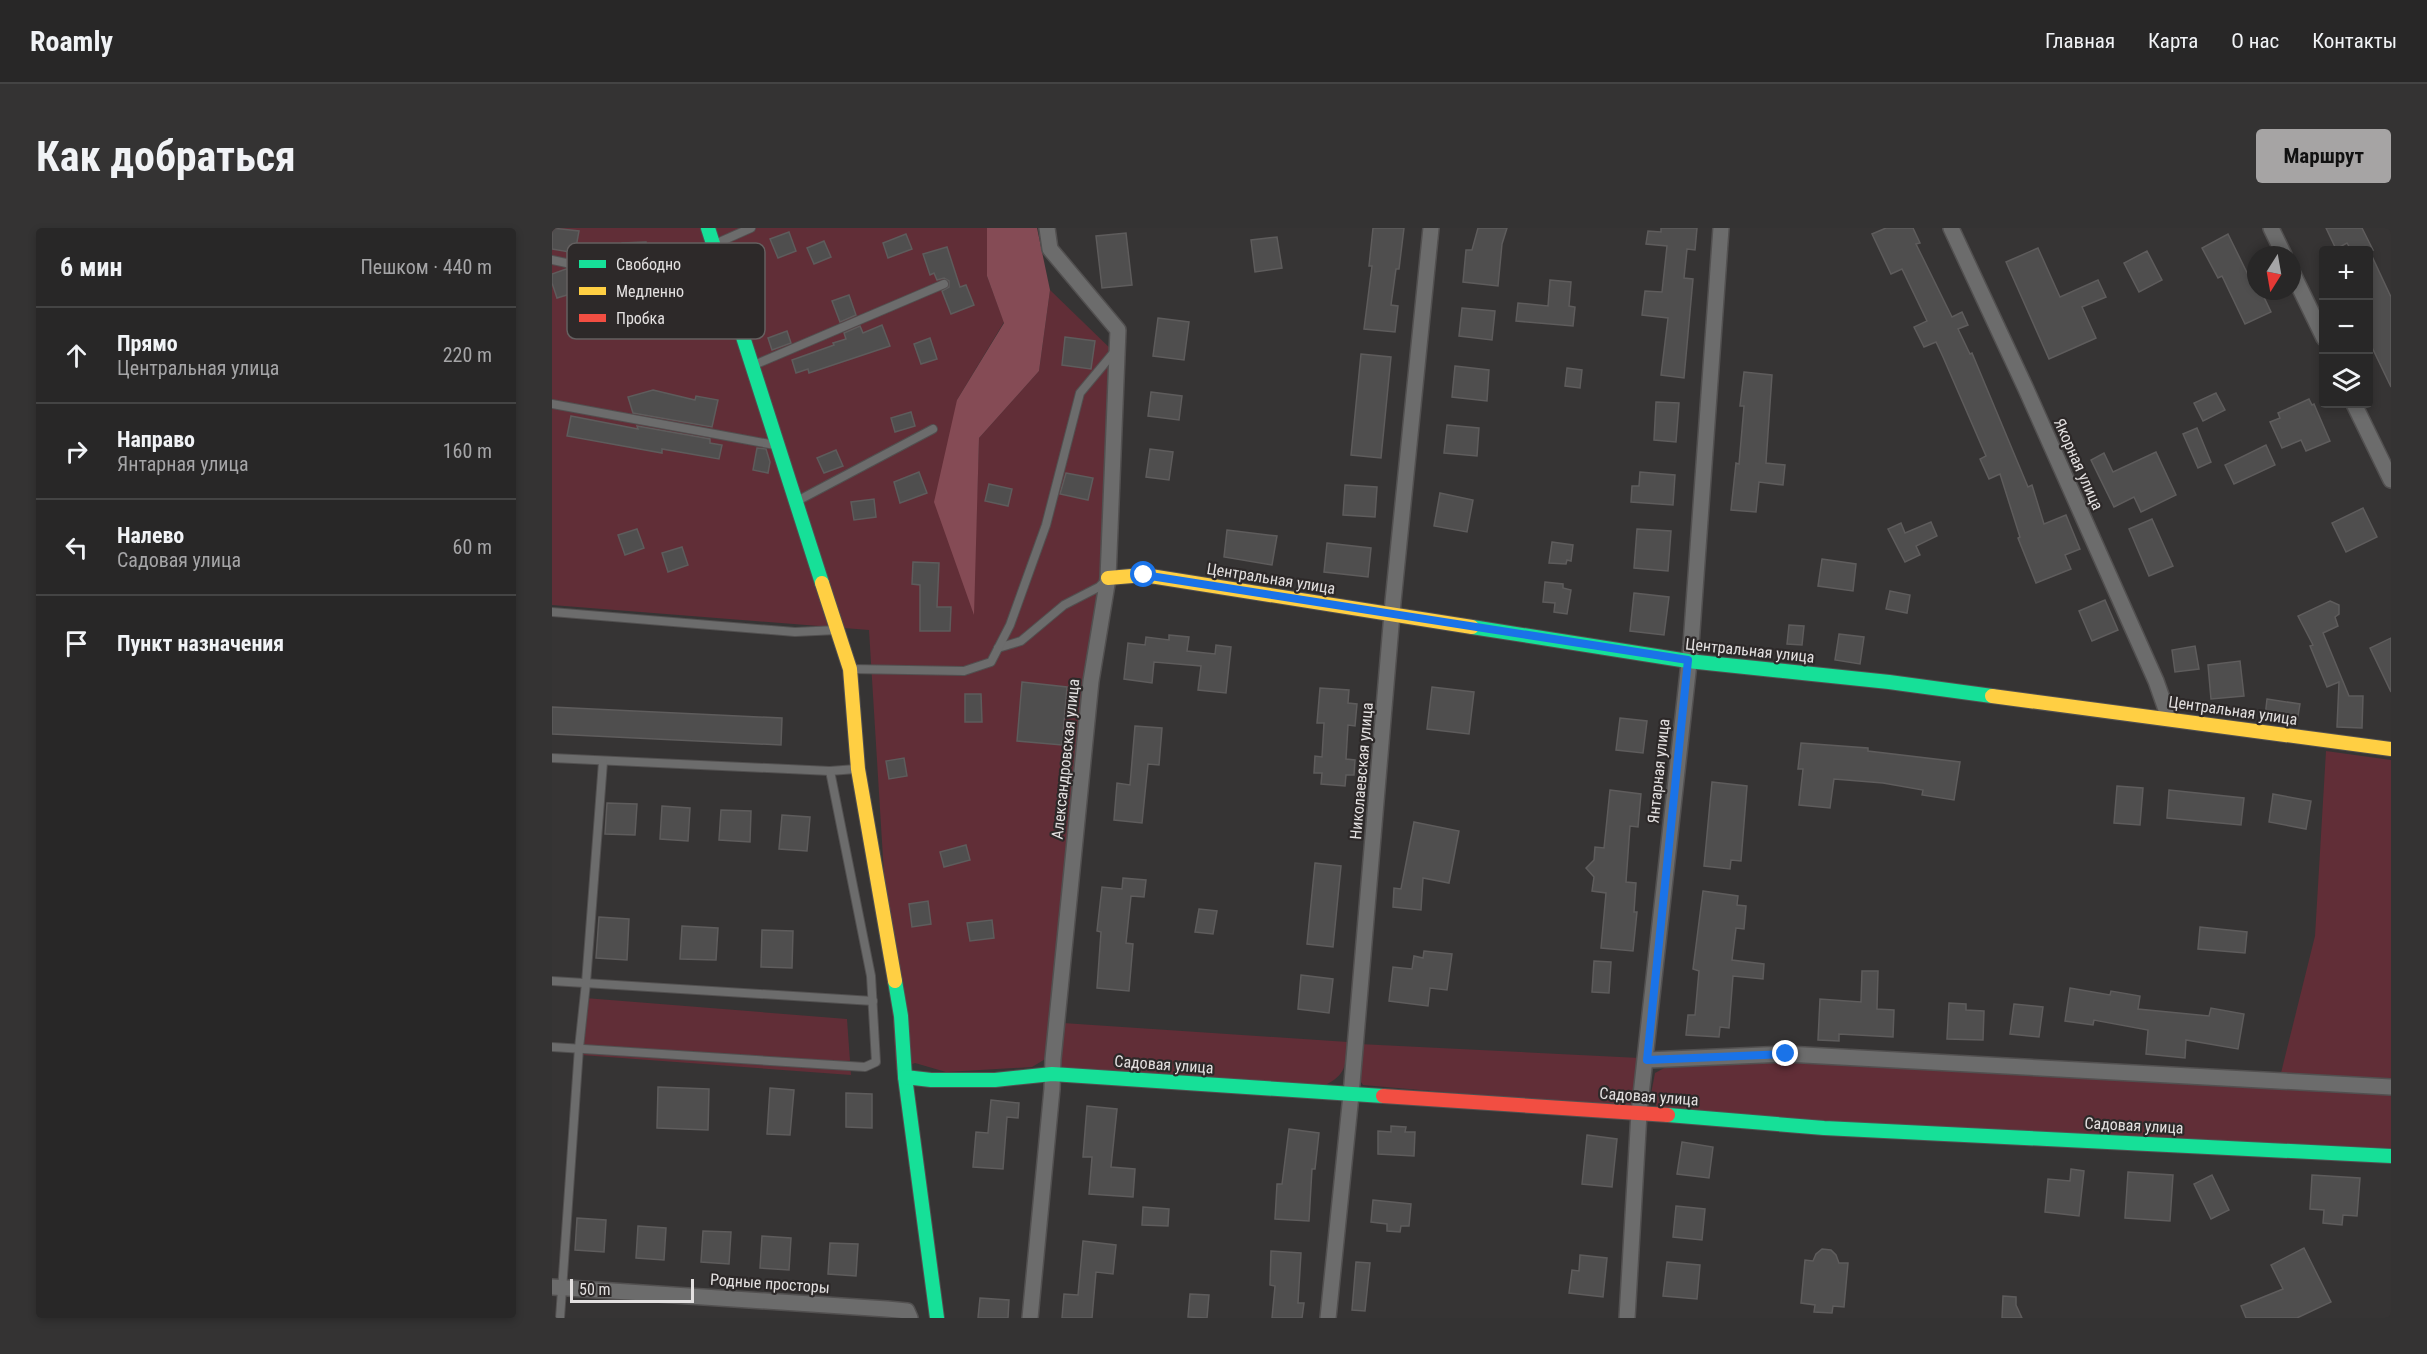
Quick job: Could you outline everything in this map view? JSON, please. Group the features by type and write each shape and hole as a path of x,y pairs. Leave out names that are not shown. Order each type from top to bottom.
{"street":[{"path":"708,228 712,243"},
{"name":"Александровская улица","path":"1030,1318 1091,681 1108,578 1118,330 1050,249 1047,228"},
{"name":"Николаевская улица","path":"1328,1318 1351,1095 1393,615 1431,228"},
{"name":"Янтарная улица","path":"1627,1318 1640,1113 1688,660 1721,228"},
{"name":"Якорная улица","path":"1950,228 2026,389 2156,681 2169,718"},
{"path":"2271,228 2280,246"},
{"path":"2301,291 2319,328"},
{"path":"744,339 850,669 858,769 901,1016 905,1077 937,1318"},
{"path":"2357,408 2391,480"},
{"name":"Центральная улица","path":"1108,578 1144,575 1688,660 1889,682 2391,749"},
{"path":"1647,1060 1786,1054 2391,1087"},
{"name":"Садовая улица","path":"905,1077 931,1080 995,1080 1052,1074 1640,1113 1824,1128 2391,1156"},
{"name":"Родные просторы","path":"558,1287 886,1309 907,1311 910,1318"}],"lane":[{"path":"717,243 751,228"},
{"path":"552,260 567,263"},
{"path":"753,366 944,284"},
{"path":"850,669 964,671 991,662 1010,625 1046,525 1080,393 1115,353 1110,320"},
{"path":"552,404 779,446"},
{"path":"797,501 933,429"},
{"path":"998,648 1021,641 1064,605 1099,587 1108,578"},
{"path":"552,612 795,632 838,630"},
{"path":"552,758 830,771 858,769"},
{"path":"560,1318 558,1287 586,983 603,762"},
{"path":"552,1047 864,1067 876,1062 871,976 830,771"},
{"path":"552,981 873,1001"}],"shaded area":[{"path":"552,228 987,228 987,276 1004,322 957,400 973,613 979,438 1039,371 1050,290 1115,353 1099,587 1047,1058 1032,1067 946,1072 915,1063 896,1070 869,630 552,605"},
{"path":"987,228 1037,228 1050,290 1039,371 979,438 974,615 934,502 957,400 1004,323 987,276"},
{"path":"2326,751 2391,760 2391,1081 2280,1077 2315,936"},
{"path":"585,998 847,1019 851,1075 581,1055"},
{"path":"1063,1023 1348,1042 1341,1074 1323,1086 1063,1068 1060,1062"},
{"path":"1359,1044 1640,1058 1637,1098 1626,1108 1363,1085 1356,1075"},
{"path":"1786,1061 2391,1093 2391,1148 1826,1123 1657,1107 1651,1094 1655,1073 1668,1066"}],"building":[{"path":"552,228 579,231 577,243 567,243 567,252 552,249"},
{"path":"1373,228 1404,228 1399,269 1396,269 1391,305 1398,306 1395,332 1364,329 1372,266 1369,266"},
{"path":"1478,228 1507,228 1502,244 1498,286 1463,282 1466,250 1472,250"},
{"path":"1661,228 1697,228 1695,250 1687,249 1684,278 1693,279 1684,378 1661,375 1668,318 1642,315 1645,291 1662,292 1667,246 1646,244 1648,231 1661,232"},
{"path":"1886,228 1913,228 1920,243 1916,244 1952,317 1962,312 1968,325 1958,329 1970,354 1972,353 2028,487 2032,485 2044,524 2066,515 2080,549 2065,555 2071,569 2036,583 2018,538 2020,537 2000,474 1989,479 1980,459 1986,456 1936,342 1924,347 1914,327 1927,321 1902,269 1891,274 1872,234"},
{"path":"2326,228 2362,228 2371,246 2349,246 2347,243 2335,246"},
{"path":"789,232 796,251 778,258 770,239"},
{"path":"1126,233 1132,285 1102,288 1096,236"},
{"path":"906,234 912,249 888,258 883,243"},
{"path":"2228,234 2247,273 2247,300 2265,300 2271,312 2245,324 2222,276 2218,278 2202,248"},
{"path":"1277,237 1282,268 1255,272 1251,240"},
{"path":"824,241 831,257 814,264 807,248"},
{"path":"947,247 960,287 966,285 974,305 951,314 942,291 949,287 949,281 944,278 937,280 934,273 930,275 923,254"},
{"path":"2038,248 2060,297 2098,280 2106,297 2082,307 2096,338 2049,359 2006,262"},
{"path":"2147,251 2162,280 2139,292 2124,263"},
{"path":"2373,259 2391,297 2391,387 2373,349"},
{"path":"567,269 567,295 557,298 552,283 552,274"},
{"path":"1550,280 1571,282 1569,306 1575,307 1573,326 1516,321 1518,303 1548,306"},
{"path":"849,295 856,315 840,322 832,301"},
{"path":"1462,308 1495,311 1492,340 1459,336"},
{"path":"1158,318 1189,322 1184,360 1153,356"},
{"path":"882,325 890,346 809,373 808,369 796,373 792,360 846,339 844,333 860,326 863,333"},
{"path":"787,331 791,343 772,350 768,338"},
{"path":"1065,337 1095,341 1091,369 1062,365"},
{"path":"930,338 937,359 921,364 914,344"},
{"path":"1361,354 1391,357 1381,458 1351,455"},
{"path":"1455,366 1489,370 1487,401 1452,397"},
{"path":"1567,368 1582,370 1580,388 1565,386"},
{"path":"1744,372 1772,375 1766,463 1785,465 1783,485 1759,482 1756,512 1731,510 1736,463 1739,464 1744,406 1740,406"},
{"path":"653,390 695,400 696,396 718,400 712,427 633,413 628,397"},
{"path":"1151,392 1182,396 1179,420 1148,416"},
{"path":"2216,393 2225,410 2203,421 2194,403"},
{"path":"2309,399 2312,405 2314,404 2330,441 2306,451 2301,440 2282,448 2270,422 2280,418 2278,413"},
{"path":"1656,402 1679,403 1676,442 1654,440"},
{"path":"911,412 915,426 895,432 891,418"},
{"path":"571,416 638,429 637,426 710,439 710,443 722,445 719,459 662,449 662,453 567,436"},
{"path":"1447,425 1479,428 1477,456 1444,453"},
{"path":"2197,428 2211,462 2198,468 2183,434"},
{"path":"2266,445 2275,465 2234,484 2225,465"},
{"path":"757,448 766,449 770,462 768,473 753,470"},
{"path":"1150,449 1173,452 1169,480 1146,477"},
{"path":"836,450 843,466 824,473 817,458"},
{"path":"2156,452 2176,495 2141,512 2134,497 2114,507 2091,460 2104,453 2113,472"},
{"path":"919,472 927,493 900,503 894,482"},
{"path":"1640,472 1675,475 1673,505 1631,502 1632,486 1639,486"},
{"path":"1066,473 1093,478 1088,500 1060,494"},
{"path":"989,484 1012,489 1008,506 985,501"},
{"path":"1345,485 1377,487 1375,517 1343,515"},
{"path":"1440,493 1473,500 1467,532 1434,526"},
{"path":"874,499 876,517 854,520 851,502"},
{"path":"2363,508 2377,537 2346,552 2332,523"},
{"path":"2152,519 2173,566 2149,576 2129,529"},
{"path":"1931,522 1937,536 1916,546 1920,555 1905,562 1888,529 1901,523 1905,533"},
{"path":"637,529 644,548 625,555 618,535"},
{"path":"1637,529 1671,531 1668,571 1634,568"},
{"path":"1227,530 1277,536 1272,565 1224,557"},
{"path":"1552,542 1573,545 1571,561 1567,560 1566,564 1549,563"},
{"path":"1327,543 1371,548 1368,577 1324,572"},
{"path":"682,547 688,565 668,572 662,553"},
{"path":"1822,559 1856,564 1853,591 1818,586"},
{"path":"913,562 939,563 937,607 951,607 950,631 920,631 920,585 912,584"},
{"path":"1545,582 1563,584 1563,588 1571,590 1567,614 1554,612 1555,603 1543,602"},
{"path":"1890,591 1910,595 1907,613 1886,609"},
{"path":"1634,593 1669,597 1664,635 1630,631"},
{"path":"2105,600 2118,630 2092,641 2079,611"},
{"path":"2330,601 2339,605 2339,614 2335,617 2338,626 2323,633 2349,696 2363,696 2362,728 2337,727 2339,682 2327,687 2310,646 2313,645 2298,616"},
{"path":"1789,625 1804,626 1802,645 1787,644"},
{"path":"1839,634 1864,637 1860,664 1835,660"},
{"path":"1169,635 1189,637 1187,651 1215,654 1216,645 1231,647 1226,693 1198,690 1201,666 1154,662 1152,683 1124,679 1128,643 1145,645 1146,637 1169,640"},
{"path":"2391,638 2391,692 2370,648"},
{"path":"2195,646 2199,669 2175,672 2172,650"},
{"path":"2240,661 2244,696 2211,699 2208,665"},
{"path":"1022,682 1067,687 1062,745 1017,741"},
{"path":"1432,687 1474,692 1469,734 1427,729"},
{"path":"1320,688 1349,690 1348,703 1357,704 1355,726 1348,725 1346,759 1355,760 1354,775 1346,775 1345,786 1321,784 1322,773 1314,773 1315,756 1322,757 1324,723 1317,723"},
{"path":"965,694 981,694 982,722 965,722"},
{"path":"2267,699 2300,704 2297,722 2265,717"},
{"path":"552,707 782,718 781,745 552,734"},
{"path":"1620,718 1647,721 1643,753 1616,750"},
{"path":"1135,726 1162,728 1159,765 1148,764 1142,823 1114,820 1117,783 1130,785"},
{"path":"1801,743 1868,748 1868,751 1960,762 1954,800 1922,795 1923,790 1883,783 1834,779 1830,808 1799,805 1803,769 1798,769"},
{"path":"904,758 907,776 889,779 886,761"},
{"path":"1712,782 1747,786 1741,861 1731,860 1730,869 1704,866"},
{"path":"2117,786 2143,788 2140,825 2114,823"},
{"path":"1610,790 1641,794 1638,827 1630,826 1626,882 1636,883 1634,912 1637,912 1633,951 1601,948 1606,893 1592,891 1594,877 1586,868 1594,860 1595,847 1604,848"},
{"path":"2169,790 2244,798 2241,825 2167,818"},
{"path":"2273,794 2311,801 2306,829 2269,822"},
{"path":"607,803 637,804 635,835 605,834"},
{"path":"662,806 690,808 688,841 660,839"},
{"path":"721,810 751,811 750,842 719,840"},
{"path":"782,815 810,817 807,851 779,849"},
{"path":"1414,822 1459,831 1449,883 1423,878 1421,910 1393,907 1394,888 1401,889"},
{"path":"966,845 970,860 944,867 940,852"},
{"path":"1315,863 1341,866 1333,947 1307,944"},
{"path":"1123,878 1146,880 1144,897 1131,896 1126,943 1133,944 1129,991 1097,988 1101,932 1097,931 1102,887 1122,889"},
{"path":"1703,891 1738,896 1737,905 1746,906 1744,929 1736,928 1732,960 1764,964 1763,979 1733,976 1729,1028 1720,1027 1719,1037 1686,1035 1688,1015 1695,1015 1699,971 1693,969"},
{"path":"928,901 931,924 912,927 909,904"},
{"path":"1199,909 1217,911 1213,934 1195,932"},
{"path":"599,917 629,919 627,960 596,958"},
{"path":"992,920 994,938 970,941 967,923"},
{"path":"682,926 718,928 716,960 680,959"},
{"path":"2200,927 2247,932 2245,953 2198,949"},
{"path":"762,930 793,931 792,968 761,967"},
{"path":"1424,951 1452,954 1447,990 1430,988 1428,1006 1389,1001 1393,967 1412,969 1414,956 1423,958"},
{"path":"1594,961 1611,962 1609,993 1592,992"},
{"path":"1862,971 1878,971 1877,1009 1894,1010 1893,1037 1839,1034 1839,1041 1818,1040 1820,999 1861,1002"},
{"path":"1301,975 1333,979 1329,1013 1298,1009"},
{"path":"2070,988 2110,995 2111,991 2140,996 2138,1009 2209,1016 2211,1008 2244,1014 2238,1049 2186,1040 2185,1058 2146,1054 2148,1030 2094,1020 2093,1025 2065,1021"},
{"path":"1949,1003 1966,1004 1966,1010 1984,1011 1983,1040 1947,1039"},
{"path":"2014,1004 2043,1007 2039,1037 2010,1034"},
{"path":"658,1087 709,1089 708,1130 657,1128"},
{"path":"770,1088 794,1090 790,1135 767,1134"},
{"path":"846,1093 872,1094 872,1128 846,1127"},
{"path":"991,1100 1019,1103 1018,1118 1007,1117 1003,1169 973,1167 976,1132 988,1133"},
{"path":"1087,1106 1117,1109 1111,1167 1135,1169 1133,1197 1089,1194 1092,1157 1083,1157"},
{"path":"1391,1126 1406,1127 1405,1132 1415,1132 1414,1156 1378,1154 1378,1131 1391,1132"},
{"path":"1289,1129 1319,1133 1315,1169 1312,1169 1309,1221 1275,1219 1277,1184 1282,1184"},
{"path":"1587,1135 1617,1139 1612,1187 1582,1184"},
{"path":"1682,1142 1713,1147 1709,1178 1677,1174"},
{"path":"2071,1169 2084,1171 2079,1216 2045,1212 2048,1179 2070,1181"},
{"path":"2128,1172 2173,1175 2170,1221 2125,1218"},
{"path":"2212,1175 2229,1210 2211,1219 2194,1184"},
{"path":"2312,1175 2360,1178 2357,1216 2343,1215 2342,1225 2323,1223 2324,1210 2310,1209"},
{"path":"1373,1200 1411,1204 1409,1226 1401,1226 1400,1232 1387,1231 1387,1224 1371,1222"},
{"path":"1676,1206 1705,1209 1702,1240 1673,1237"},
{"path":"1143,1207 1169,1209 1168,1226 1142,1225"},
{"path":"577,1218 606,1220 604,1252 575,1250"},
{"path":"638,1226 666,1228 664,1260 636,1258"},
{"path":"703,1231 731,1232 729,1264 701,1262"},
{"path":"762,1236 791,1238 789,1270 760,1268"},
{"path":"1083,1241 1116,1245 1113,1274 1096,1272 1092,1318 1062,1318 1064,1294 1078,1295"},
{"path":"830,1243 858,1244 856,1276 828,1274"},
{"path":"2304,1248 2331,1302 2297,1318 2246,1318 2241,1306 2283,1289 2271,1265"},
{"path":"1822,1249 1831,1250 1839,1263 1848,1263 1844,1307 1833,1306 1832,1313 1814,1312 1815,1305 1801,1303 1805,1260 1813,1261"},
{"path":"1271,1251 1301,1253 1298,1303 1304,1303 1302,1318 1272,1318 1275,1286 1270,1285"},
{"path":"1580,1255 1607,1258 1603,1297 1569,1293 1572,1270 1579,1271"},
{"path":"1356,1262 1370,1263 1365,1311 1352,1310"},
{"path":"1667,1262 1700,1265 1697,1299 1663,1296"},
{"path":"1190,1294 1209,1295 1207,1318 1188,1317"},
{"path":"2003,1296 2016,1297 2016,1305 2022,1318 2002,1318"},
{"path":"980,1298 1009,1300 1008,1318 978,1318"}],"traffic: fast":[{"path":"708,228 713,243"},
{"path":"744,339 822,583"},
{"path":"1472,627 1688,661 1889,682 1992,696"},
{"path":"895,981 901,1016 905,1077 937,1318"},
{"path":"905,1077 931,1080 995,1080 1052,1074 1383,1096"},
{"path":"1668,1115 1824,1128 2391,1156"}],"traffic: slow":[{"path":"1108,578 1144,575 1472,627"},
{"path":"822,583 850,669 858,769 895,981"},
{"path":"1992,696 2391,749"}],"traffic: jam":[{"path":"1383,1096 1668,1115"}],"route":[{"path":"1144,575 1688,660 1647,1060 1786,1054"}]}
